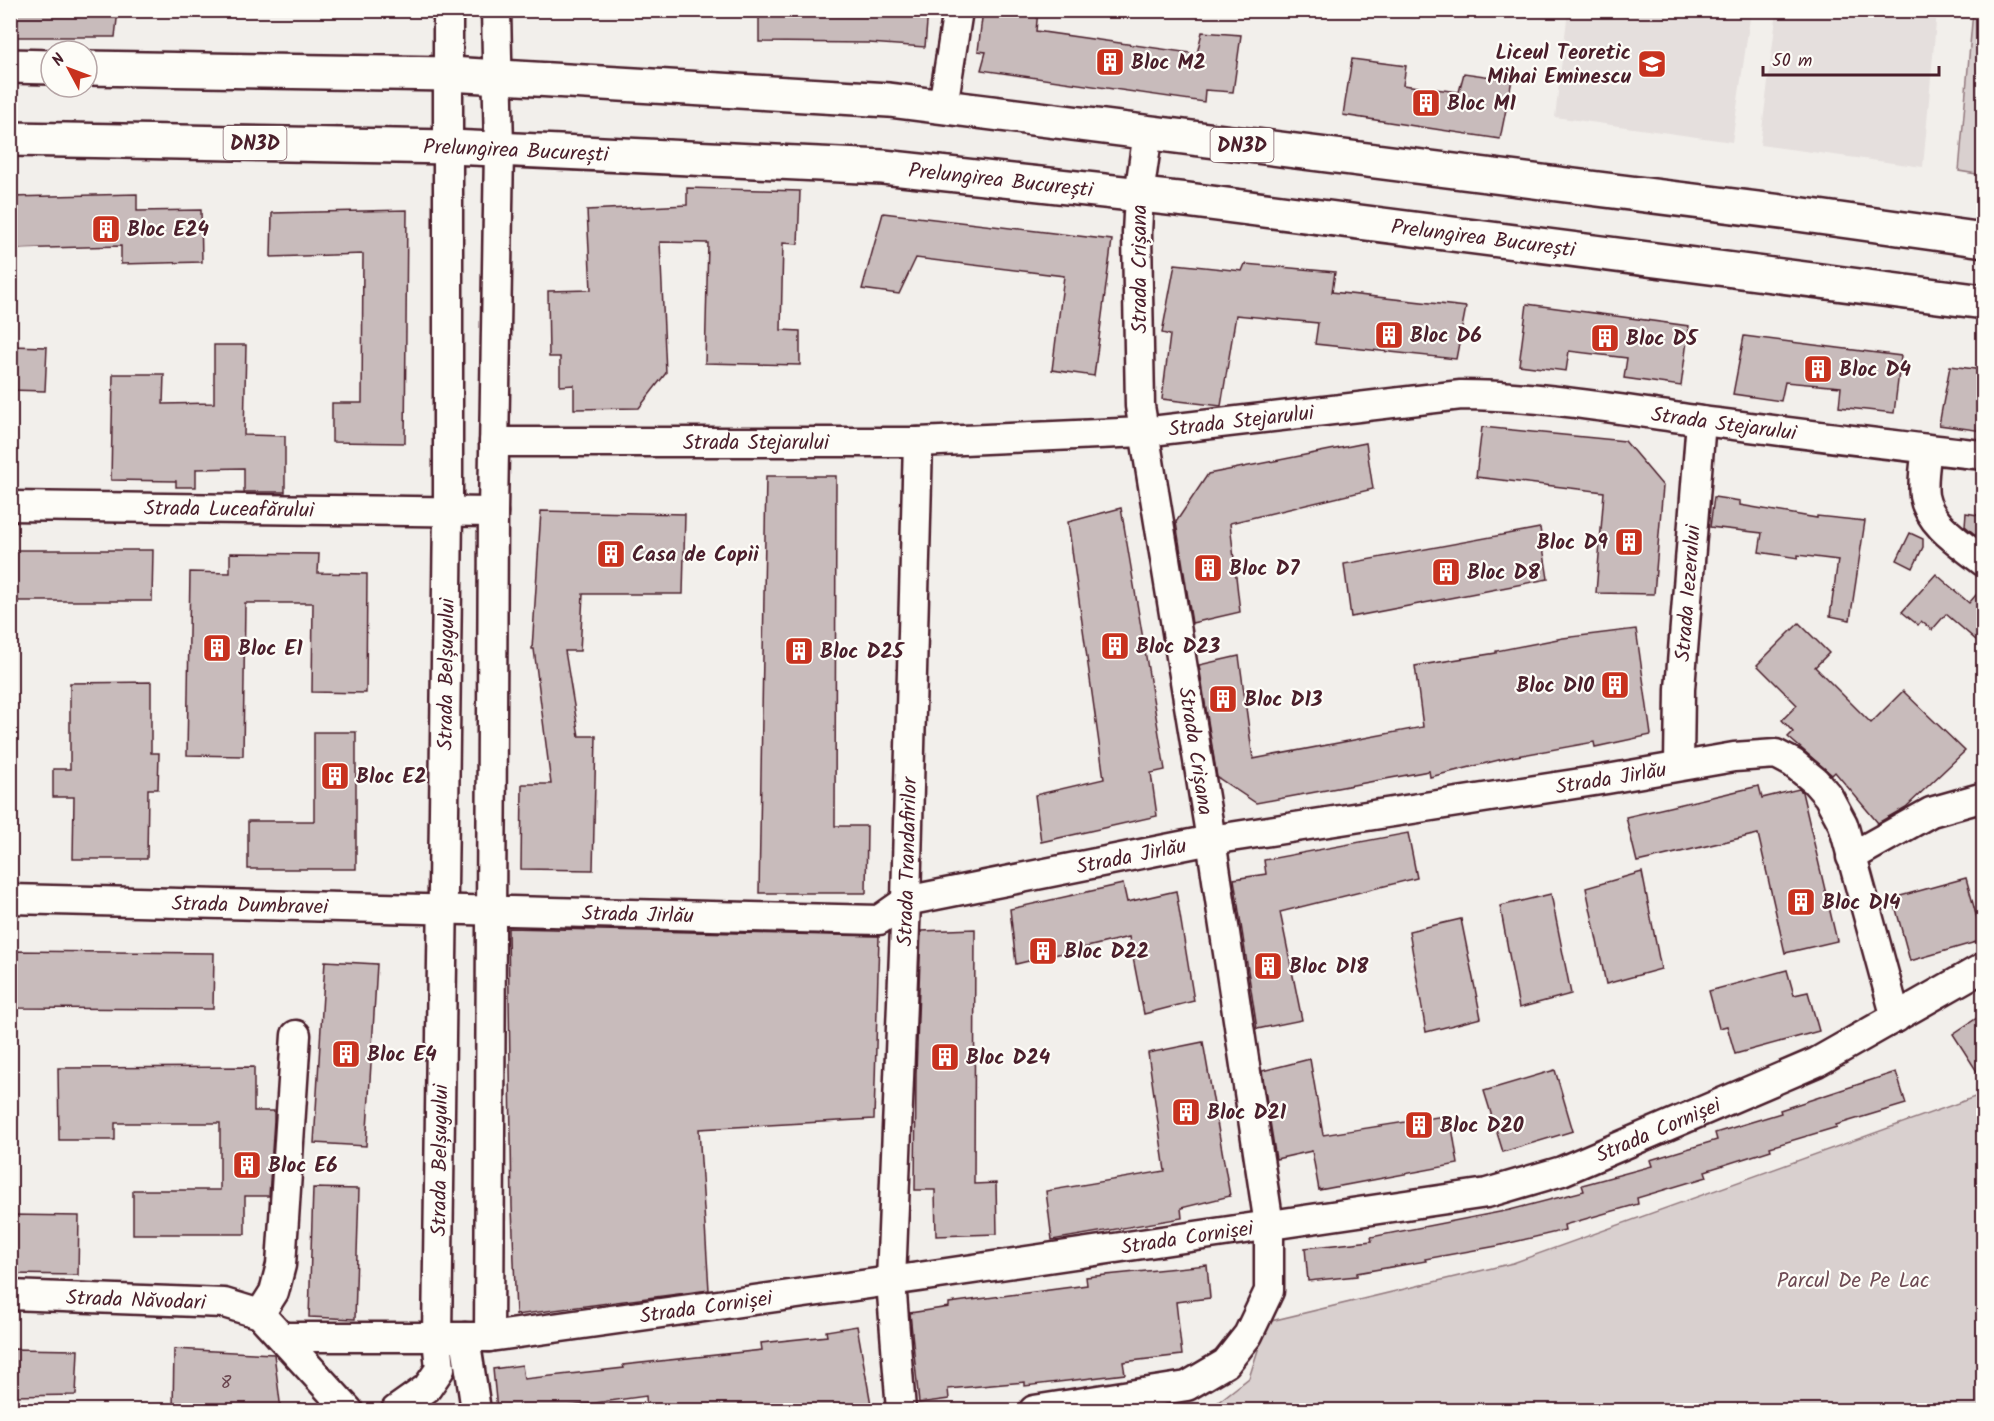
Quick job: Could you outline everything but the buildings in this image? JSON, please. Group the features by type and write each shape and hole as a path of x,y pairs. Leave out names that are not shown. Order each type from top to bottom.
{"main road":[{"path":"10,66 39,67"},
{"name":"DN3D","path":"99,68 449,74 889,100 1983,240"},
{"name":"Prelungirea București","path":"10,139 450,147 883,167 1139,195 1983,302"}],"street":[{"name":"Strada Belșugului","path":"448,10 450,147 448,512 443,909 464,1337"},
{"path":"476,1410 464,1337 490,911 499,149 496,10"},
{"path":"943,106 958,10"},
{"name":"Strada Crișana","path":"1034,1410 1187,1386 1226,1363 1248,1335 1262,1310 1269,1291 1269,1225 1211,840 1140,406 1137,245 1139,195 1148,132"},
{"name":"Strada Stejarului","path":"494,442 918,442 1143,432 1461,395 1499,395 1561,400 1701,421 1983,455"},
{"name":"Strada Iezerului","path":"1679,765 1680,689 1701,421"},
{"name":"Strada Trandafirilor","path":"901,1410 891,1281 906,901 918,442"},
{"path":"1927,449 1924,497 1929,512 1939,524 1983,562"},
{"name":"Strada Luceafărului","path":"10,506 493,512"},
{"name":"Strada Jirlău","path":"490,911 879,920 906,901 1211,840 1607,779 1679,765 1776,754 1793,763 1815,781 1828,796 1843,824 1851,857"},
{"path":"1896,1018 1851,857 1931,812 1983,797"},
{"name":"Strada Dumbravei","path":"10,899 490,911"},
{"name":"Strada Cornișei","path":"282,1337 464,1337 891,1281 1487,1193 1562,1171 1817,1062 1983,969"},
{"path":"260,1314 274,1292 281,1265 296,1035"},
{"name":"Strada Năvodari","path":"10,1295 224,1303 260,1314 348,1410"},
{"path":"396,1410 427,1388 464,1337"}],"shaded area":[{"name":"Liceul Teoretic Mihai Eminescu","path":"1568,11 1751,11 1732,142 1555,117"},
{"path":"1777,11 1937,11 1923,167 1760,145"}],"green space":[{"path":"1973,11 1983,11 1983,175 1959,171"},
{"name":"Parcul De Pe Lac","path":"1983,1094 1983,1410 1208,1410 1249,1378 1267,1322 1513,1263"}],"place":[{"name":"Bloc M2","path":"1110,62"},
{"name":"Liceul Teoretic Mihai Eminescu","path":"1652,64"},
{"name":"Bloc M1","path":"1426,103"},
{"name":"Bloc E24","path":"106,229"},
{"name":"Bloc D6","path":"1389,335"},
{"name":"Bloc D5","path":"1605,338"},
{"name":"Bloc D4","path":"1818,369"},
{"name":"Bloc D9","path":"1629,542"},
{"name":"Casa de Copii","path":"611,554"},
{"name":"Bloc D7","path":"1208,568"},
{"name":"Bloc D8","path":"1446,572"},
{"name":"Bloc D23","path":"1115,646"},
{"name":"Bloc E1","path":"217,648"},
{"name":"Bloc D25","path":"799,651"},
{"name":"Bloc D10","path":"1615,685"},
{"name":"Bloc D13","path":"1223,699"},
{"name":"Bloc E2","path":"335,776"},
{"name":"Bloc D14","path":"1801,902"},
{"name":"Bloc D22","path":"1043,951"},
{"name":"Bloc D18","path":"1268,966"},
{"name":"Bloc E4","path":"346,1054"},
{"name":"Bloc D24","path":"945,1057"},
{"name":"Bloc D21","path":"1186,1112"},
{"name":"Bloc D20","path":"1419,1125"},
{"name":"Bloc E6","path":"247,1165"}]}
